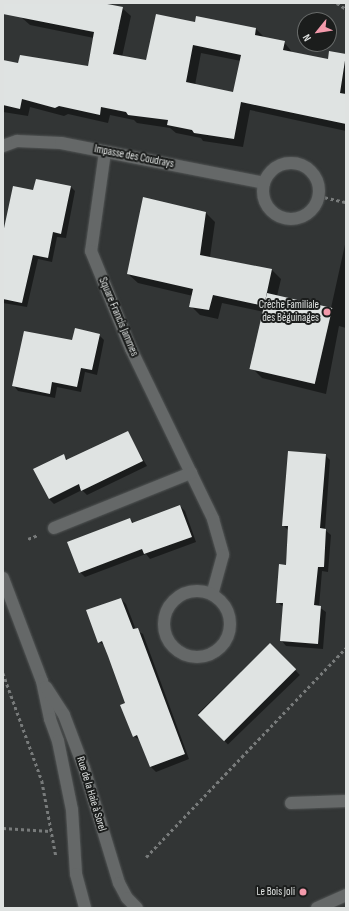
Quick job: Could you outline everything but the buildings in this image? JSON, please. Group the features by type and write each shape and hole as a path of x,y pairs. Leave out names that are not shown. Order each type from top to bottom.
{"street":[{"name":"Impasse des Coudrays","path":"3,146 17,141 61,143 264,183"},
{"name":"Square Francis Jammes","path":"105,152 91,251 131,349 213,518 223,555 212,594"},
{"path":"297,164 305,167 317,179 319,196 310,212 294,219 285,218 269,209 265,201 264,183 273,169 281,165 297,164"},
{"path":"54,528 191,473"},
{"name":"Rue de la Haie à Sorel","path":"3,578 42,680 50,719 58,741 72,810 74,854 85,908"},
{"path":"192,591 212,594 228,611 229,634 224,644 216,652 206,657 183,655 174,649 166,635 164,620 167,610 173,601 192,591"},
{"name":"Rue de la Haie à Sorel","path":"42,680 64,715 84,768 118,883 127,898 137,908"},
{"path":"291,803 346,801"},
{"path":"317,908 346,895"}],"path":[{"path":"337,3 346,9"},
{"path":"319,196 346,202"},
{"path":"146,857 346,648"},
{"path":"3,674 42,781 50,831 3,828"}],"place":[{"name":"Crèche Familiale des Béguinages","path":"327,312"},
{"name":"Le Bois Joli","path":"303,892"}]}
